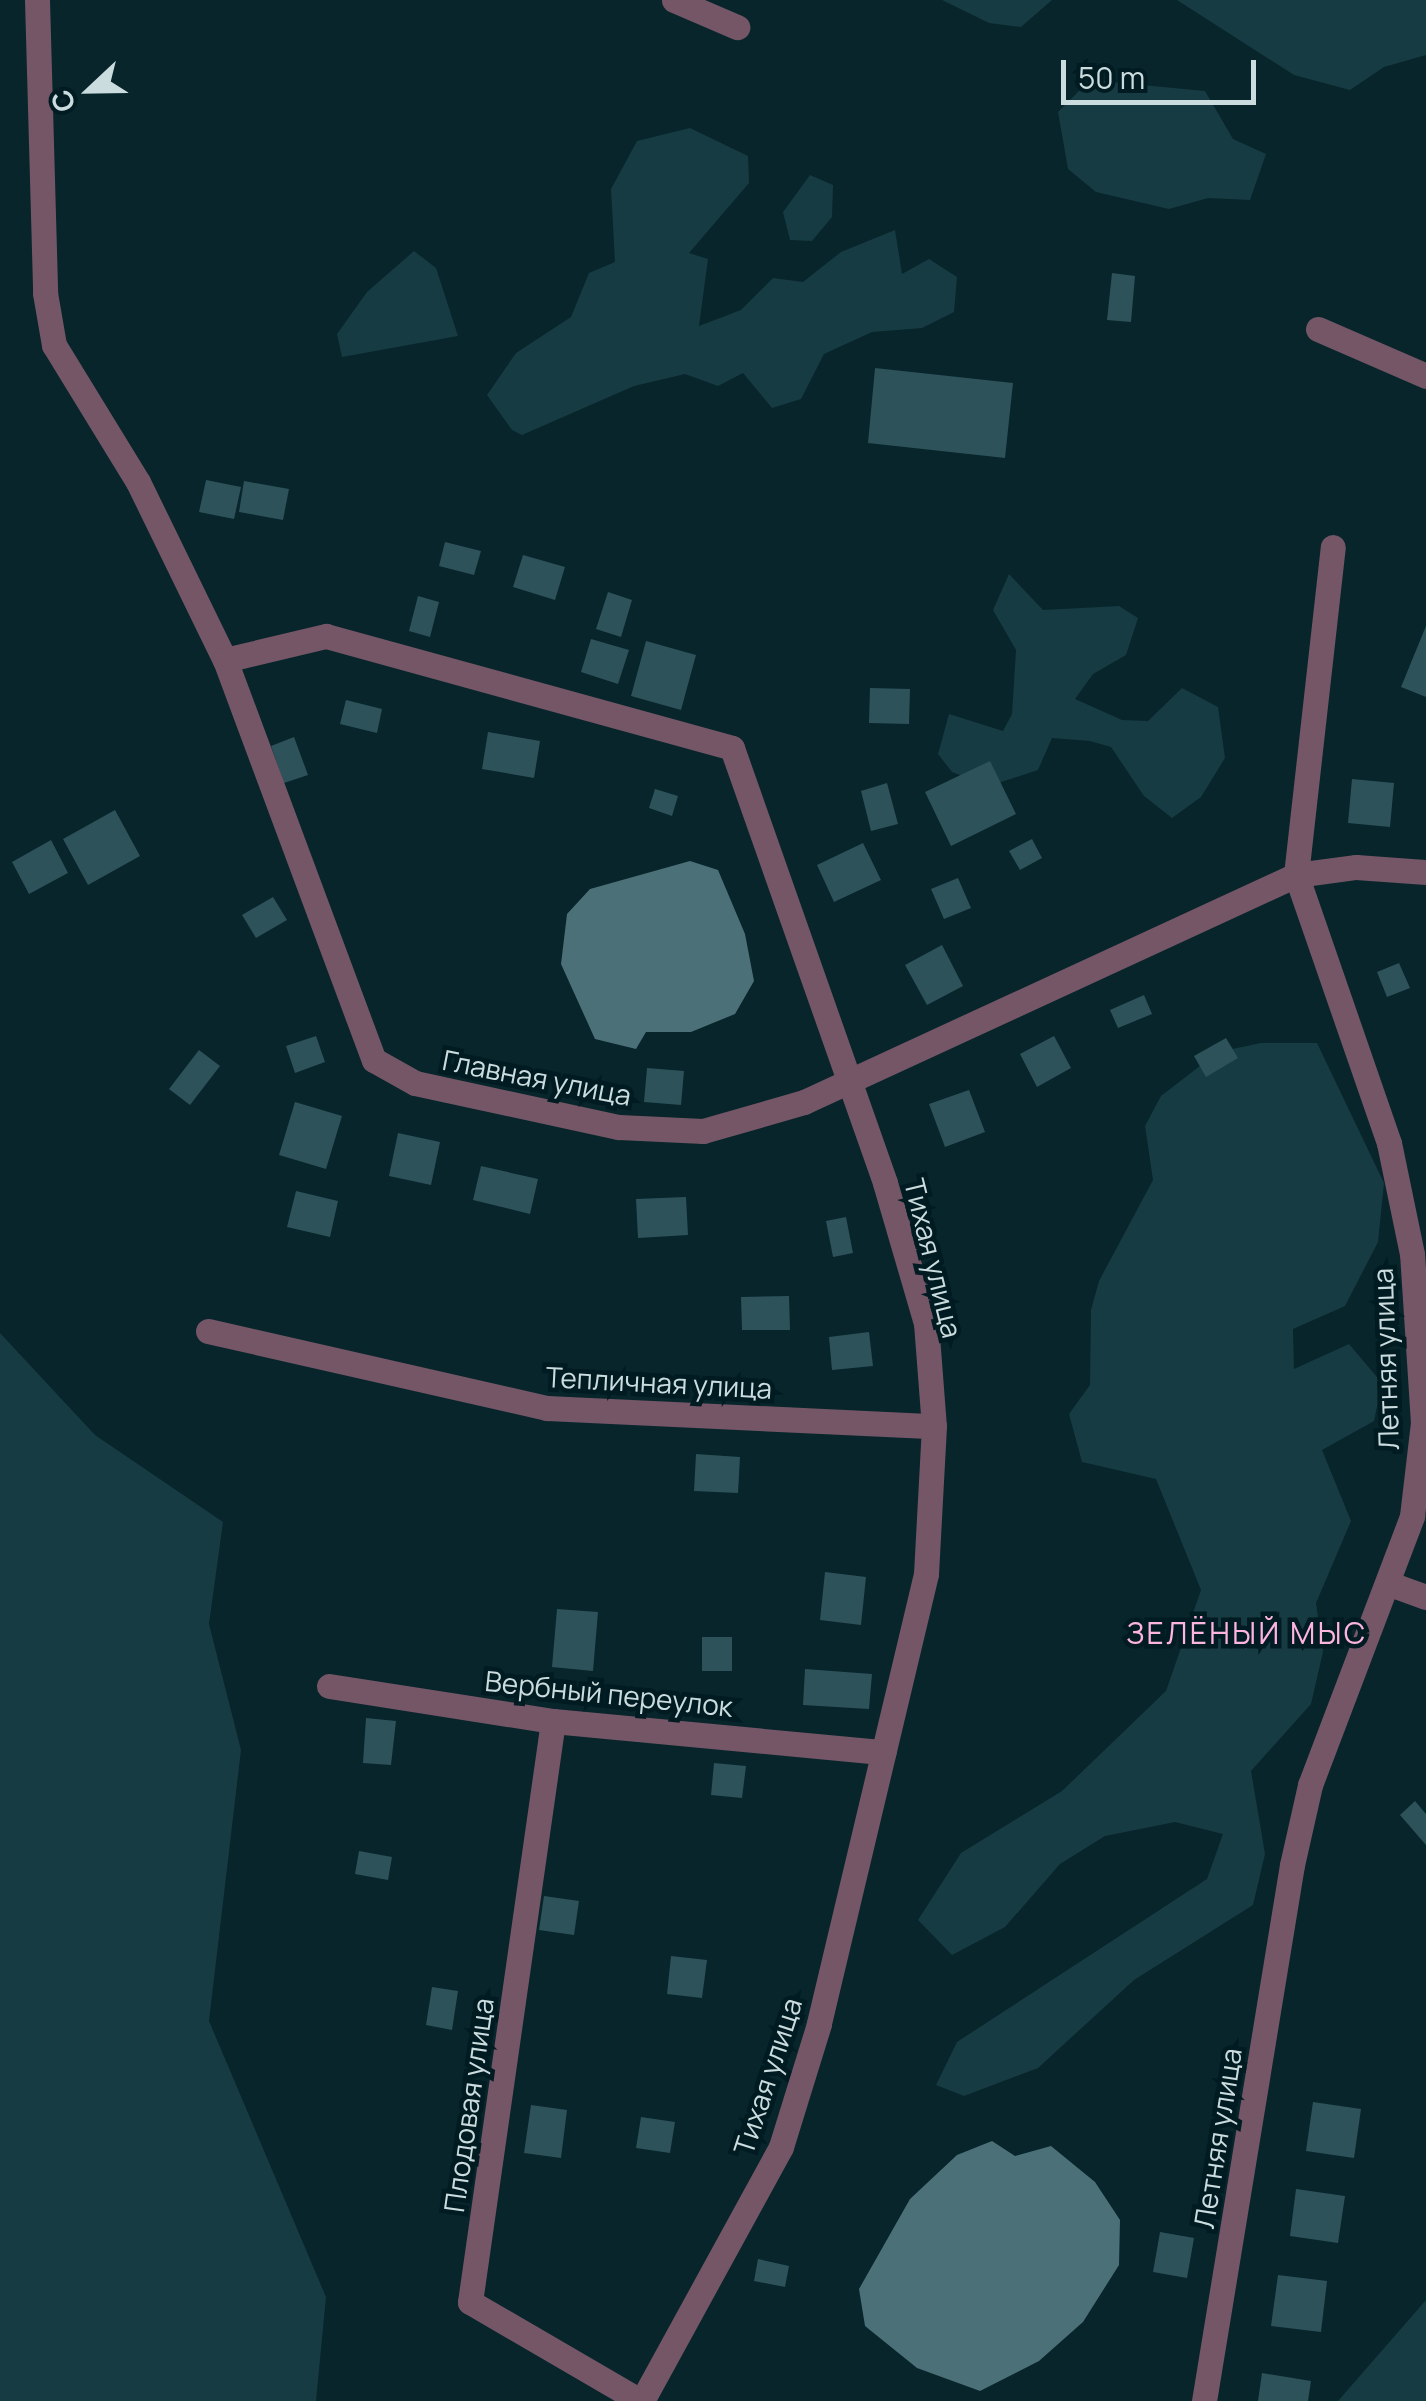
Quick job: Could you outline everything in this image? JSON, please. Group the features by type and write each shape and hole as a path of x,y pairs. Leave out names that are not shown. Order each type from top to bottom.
{"street":[{"name":"Главная улица","path":"37,0 45,293 54,345 138,482 225,660 374,1060 415,1083 619,1127 703,1131 804,1102 1296,875 1356,867 1426,872"},
{"path":"674,0 737,27"},
{"path":"1318,328 1426,376"},
{"name":"Летняя улица","path":"1204,2401 1292,1865 1310,1785 1390,1584 1412,1516 1423,1423 1419,1254 1389,1143 1296,875 1334,546"},
{"name":"Тихая улица","path":"225,660 326,636 732,748 849,1080 926,1323 934,1426 926,1574 819,2024 780,2147 641,2401"},
{"name":"Тепличная улица","path":"208,1331 547,1408 934,1426"},
{"path":"1390,1584 1426,1598"},
{"name":"Вербный переулок","path":"329,1686 553,1721 884,1752"},
{"name":"Плодовая улица","path":"553,1721 470,2302 641,2401"}],"shaded area":[{"path":"942,0 1052,0 1021,27 989,23"},
{"path":"1177,0 1426,0 1426,55 1384,67 1350,90 1294,75"},
{"path":"1090,80 1205,91 1233,139 1266,154 1250,200 1208,198 1169,209 1096,192 1068,169 1058,112"},
{"path":"690,128 748,156 749,183 689,253 708,259 699,326 741,310 773,278 803,282 841,252 895,230 902,274 929,259 957,277 954,312 922,328 872,332 824,354 801,399 772,408 743,373 718,386 685,374 634,386 522,435 512,430 487,395 516,353 571,317 589,273 615,262 611,189 637,141"},
{"path":"810,175 833,185 832,217 812,241 790,240 783,212"},
{"path":"414,251 436,268 458,336 342,357 337,334 367,292"},
{"path":"1009,574 1043,610 1119,606 1138,618 1126,655 1093,674 1075,699 1122,720 1148,721 1182,688 1218,707 1225,758 1201,797 1172,818 1144,796 1111,747 1090,741 1052,738 1038,770 989,786 952,772 938,754 949,714 1003,731 1012,714 1016,650 993,610"},
{"path":"690,861 718,870 745,934 754,981 735,1014 691,1032 646,1032 636,1049 595,1039 561,964 567,914 590,889"},
{"path":"1261,1043 1317,1043 1384,1183 1378,1242 1345,1306 1293,1329 1294,1369 1349,1344 1382,1383 1374,1421 1322,1450 1351,1521 1316,1603 1323,1652 1311,1704 1251,1771 1265,1854 1253,1905 1134,1980 1038,2068 964,2096 936,2085 957,2042 1207,1879 1223,1834 1175,1822 1105,1836 1060,1864 1005,1927 952,1955 918,1920 961,1853 1062,1791 1166,1691 1201,1590 1156,1479 1082,1462 1069,1414 1090,1385 1091,1310 1099,1281 1153,1180 1145,1126 1161,1096 1218,1052"},
{"path":"0,1333 95,1435 223,1522 209,1624 241,1750 209,2021 326,2297 316,2401 0,2401"},
{"path":"992,2141 1015,2156 1051,2146 1095,2182 1120,2220 1119,2265 1083,2322 1039,2361 980,2391 917,2368 865,2326 859,2289 910,2199 957,2155"},
{"path":"1426,2300 1426,2401 1338,2401"}],"building":[{"path":"1112,273 1135,276 1131,322 1107,320"},
{"path":"875,368 1013,383 1005,458 868,443"},
{"path":"206,480 241,487 234,519 199,512"},
{"path":"244,481 289,489 283,520 239,512"},
{"path":"445,542 481,551 474,575 439,566"},
{"path":"523,555 565,567 555,600 513,587"},
{"path":"608,592 632,600 621,637 596,629"},
{"path":"418,596 439,602 430,637 409,631"},
{"path":"1426,626 1426,697 1401,687"},
{"path":"591,639 629,650 618,684 581,672"},
{"path":"646,641 696,655 681,710 631,696"},
{"path":"870,688 910,689 909,724 869,723"},
{"path":"346,700 382,709 377,733 340,724"},
{"path":"488,732 540,741 534,778 482,769"},
{"path":"294,737 308,775 284,783 271,746"},
{"path":"990,761 1016,814 951,846 925,792"},
{"path":"1352,779 1394,783 1390,827 1348,823"},
{"path":"887,783 898,824 871,831 861,791"},
{"path":"655,789 678,796 672,816 649,808"},
{"path":"115,810 140,856 88,885 63,839"},
{"path":"1032,839 1042,858 1020,870 1009,851"},
{"path":"51,840 68,873 29,894 12,862"},
{"path":"863,843 881,880 834,902 817,865"},
{"path":"958,878 971,908 944,919 931,889"},
{"path":"273,897 287,920 256,938 242,915"},
{"path":"942,945 963,986 927,1005 905,965"},
{"path":"1399,963 1410,988 1387,997 1377,972"},
{"path":"1144,995 1152,1014 1118,1028 1110,1010"},
{"path":"316,1036 325,1062 295,1073 286,1046"},
{"path":"1054,1036 1071,1068 1037,1087 1020,1054"},
{"path":"1226,1038 1238,1058 1206,1077 1194,1056"},
{"path":"199,1050 220,1066 190,1105 169,1089"},
{"path":"647,1068 684,1071 681,1105 644,1102"},
{"path":"969,1090 985,1132 945,1147 929,1104"},
{"path":"295,1102 342,1116 326,1169 279,1155"},
{"path":"398,1133 440,1142 431,1185 389,1176"},
{"path":"481,1166 538,1179 530,1214 473,1200"},
{"path":"296,1191 338,1201 330,1237 287,1227"},
{"path":"686,1197 688,1235 638,1238 636,1199"},
{"path":"846,1217 853,1253 833,1257 826,1221"},
{"path":"789,1296 790,1330 742,1330 741,1297"},
{"path":"869,1332 873,1366 832,1370 829,1337"},
{"path":"696,1454 740,1457 738,1493 694,1491"},
{"path":"825,1572 866,1577 861,1625 820,1620"},
{"path":"557,1609 598,1612 593,1671 552,1667"},
{"path":"702,1637 732,1637 732,1671 702,1671"},
{"path":"805,1669 872,1674 869,1709 803,1705"},
{"path":"366,1718 396,1721 391,1765 363,1763"},
{"path":"714,1763 746,1766 742,1798 711,1795"},
{"path":"1415,1801 1426,1814 1426,1845 1400,1815"},
{"path":"359,1851 392,1857 388,1880 355,1874"},
{"path":"544,1896 579,1901 574,1935 539,1930"},
{"path":"671,1956 707,1960 702,1998 667,1994"},
{"path":"432,1987 458,1991 452,2030 426,2025"},
{"path":"1313,2102 1361,2109 1354,2158 1306,2151"},
{"path":"531,2105 567,2110 561,2158 524,2153"},
{"path":"641,2117 675,2122 670,2153 636,2148"},
{"path":"1296,2189 1345,2196 1338,2243 1290,2236"},
{"path":"1160,2232 1194,2238 1187,2278 1153,2272"},
{"path":"758,2259 789,2266 785,2287 754,2281"},
{"path":"1278,2275 1327,2281 1321,2332 1271,2326"},
{"path":"1262,2373 1311,2381 1308,2401 1258,2401"}],"district":[{"name":"ЗЕЛЁНЫЙ МЫС","path":"1247,1633"}]}
